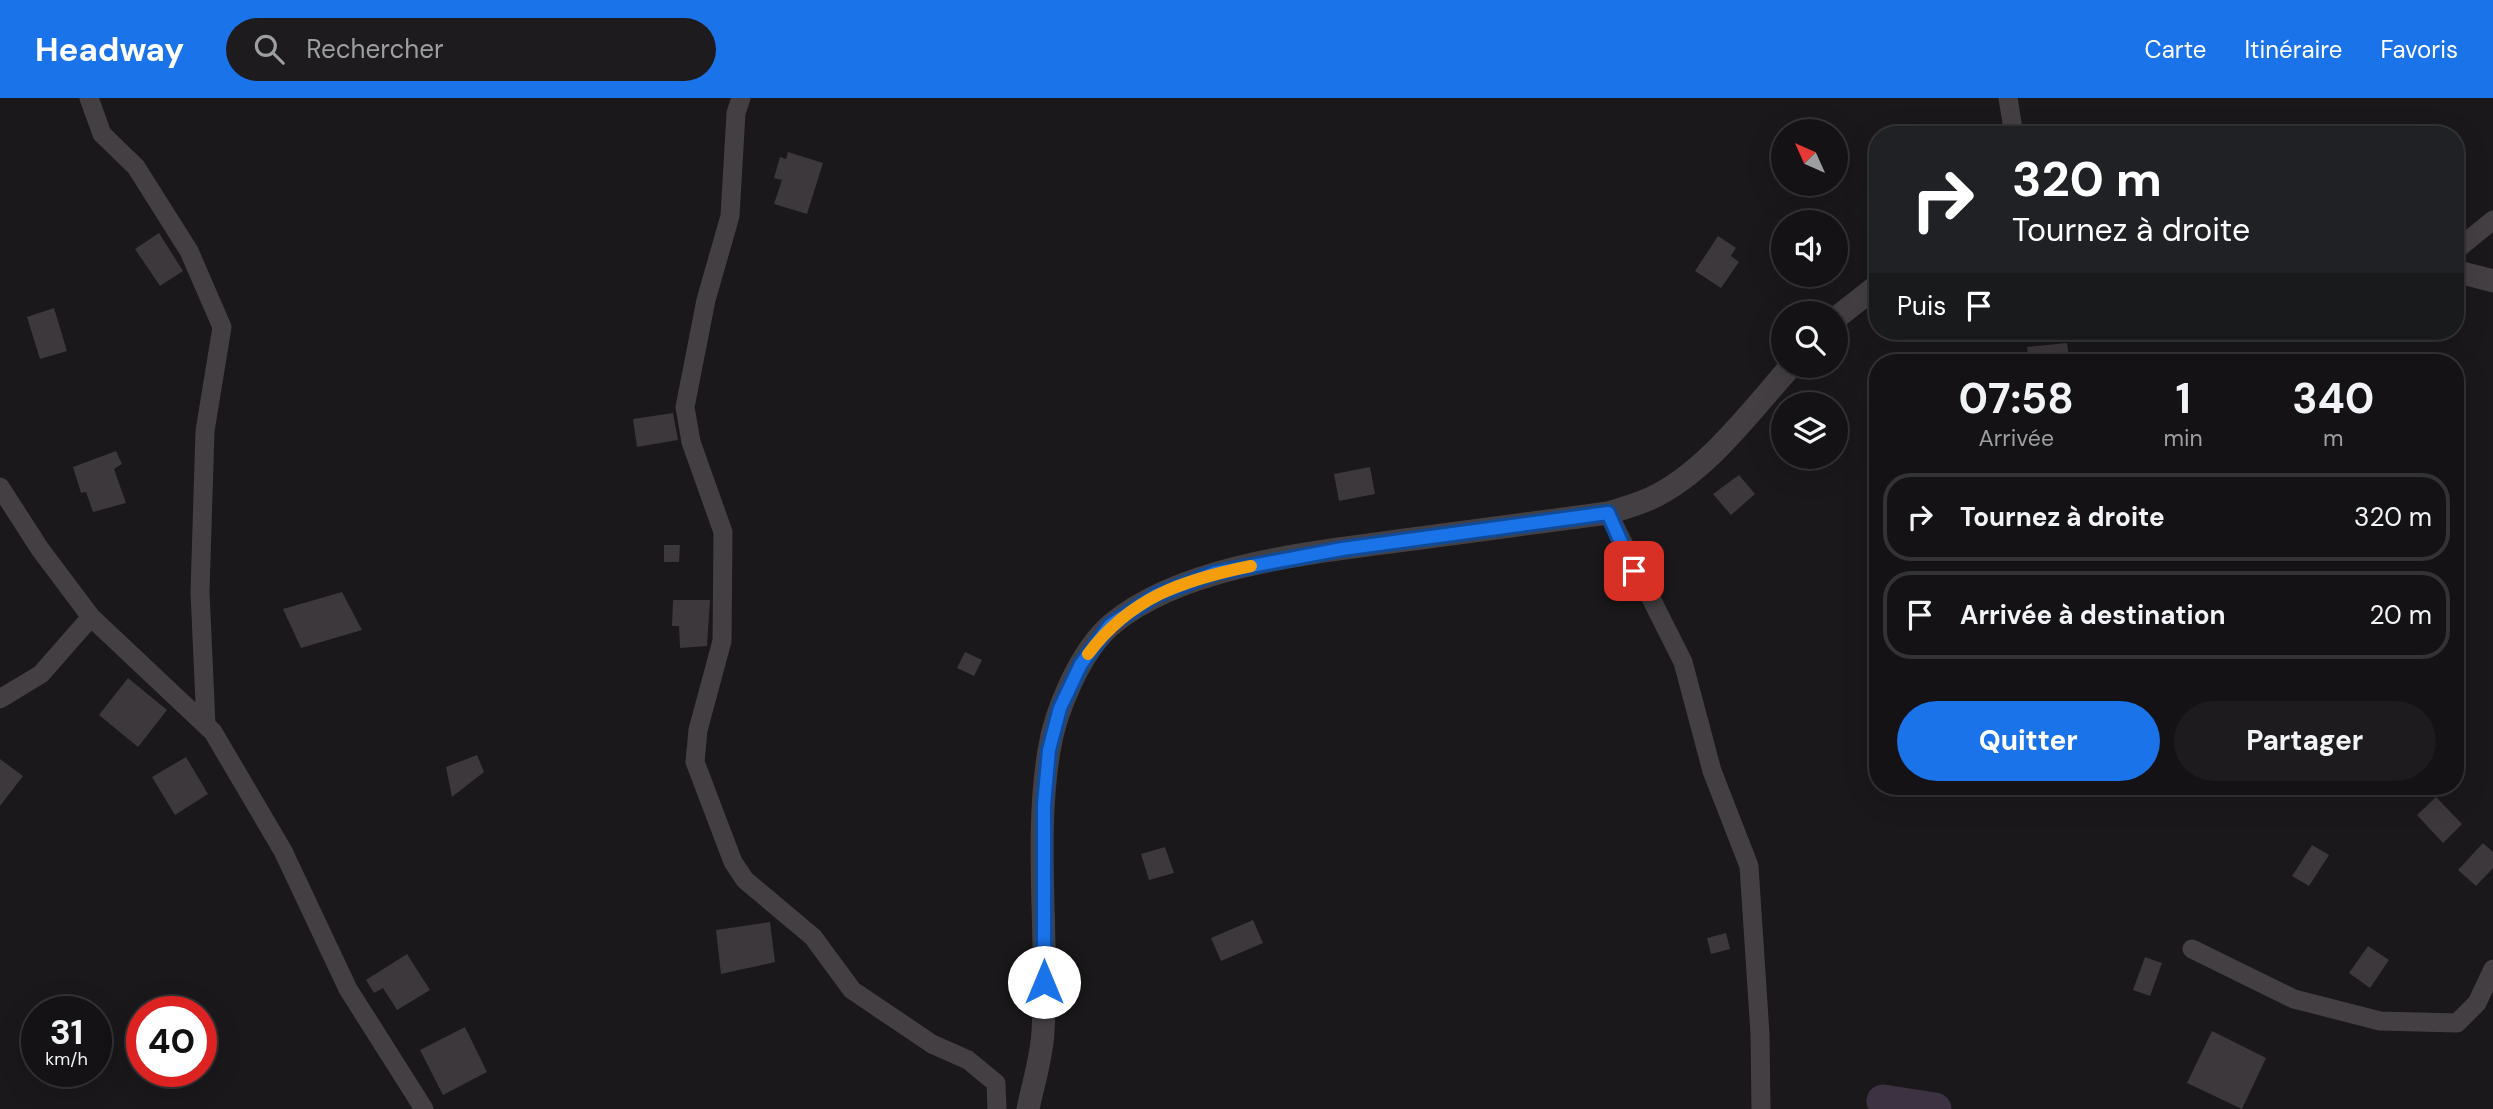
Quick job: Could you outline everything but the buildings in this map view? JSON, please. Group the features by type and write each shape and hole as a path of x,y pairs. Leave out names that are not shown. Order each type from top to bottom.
{"street":[{"path":"89,98 102,134 136,167 189,251 222,327 205,431 200,592 206,725"},
{"path":"741,98 736,113 730,216 706,300 685,407 691,443 723,532 722,640 698,730 695,762 733,862 744,880 787,912 813,937 852,990 932,1044 968,1060 996,1083 998,1109"},
{"path":"2008,98 2013,126"},
{"path":"2464,244 2493,220"},
{"path":"2464,273 2493,281"},
{"path":"1848,309 1869,292"},
{"path":"1028,1109 1043,1033 1044,805 1049,750 1060,708 1081,664 1110,625 1156,595 1214,573 1342,549 1608,513 1649,499 1686,476 1741,422 1780,378"},
{"path":"0,487 40,549 91,617 213,732 283,851 348,989 424,1109"},
{"path":"1608,513 1683,663 1712,771 1749,866 1760,1034 1761,1109"},
{"path":"0,699 41,674 91,617"},
{"path":"2192,949 2294,999 2380,1021 2456,1023 2477,1003 2493,969"}],"waterway":[{"path":"1883,1101 1935,1109"}],"slow traffic":[{"path":"1088,654 1110,625 1156,595 1214,573 1251,566"}],"route":[{"path":"1044,982 1044,805 1049,750 1060,708 1081,664 1110,625 1156,595 1214,573 1342,549 1608,513 1634,571"}]}
